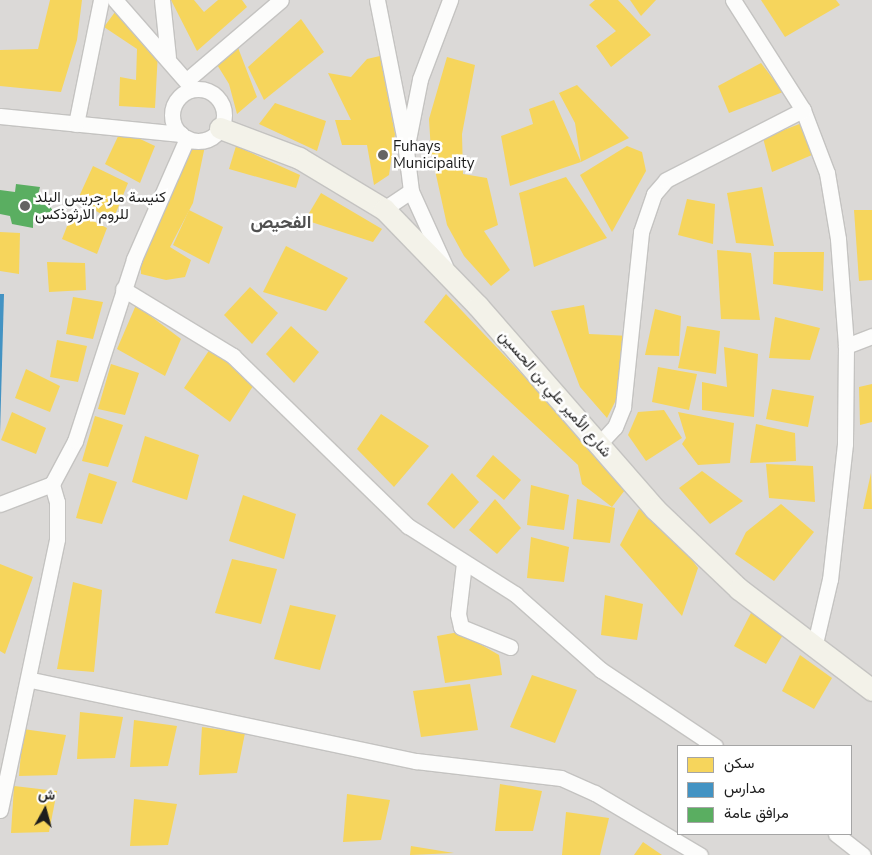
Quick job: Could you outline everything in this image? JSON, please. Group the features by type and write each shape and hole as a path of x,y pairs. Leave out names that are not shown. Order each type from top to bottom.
{"street":[{"path":"76,124 101,0"},
{"path":"0,116 205,139 220,128 223,108 218,99 190,85 168,57 115,0"},
{"path":"162,0 168,57"},
{"path":"0,810 31,680 57,539 57,502 52,484 82,424 123,289 184,136 172,112 178,97 281,0"},
{"path":"377,0 406,150 411,191 451,279"},
{"path":"406,150 420,79 450,0"},
{"path":"733,0 803,110 827,173 838,239 846,346 839,514 814,648"},
{"path":"599,444 615,427 623,407 633,346 641,232 654,194 666,180 803,110"},
{"name":"شارع الأمير علي بن الحسين","path":"220,128 299,158 384,209 451,279 655,509 721,573 814,648 872,690"},
{"path":"384,209 411,191"},
{"path":"123,289 233,356 408,526 515,594 600,670 713,745"},
{"path":"846,346 872,336"},
{"path":"0,504 52,484"},
{"path":"464,563 458,621 467,632 510,647"},
{"path":"31,680 416,761 561,778 595,792 700,855"},
{"path":"837,835 863,855"}],"shaded area":[{"path":"0,0 872,0 872,855 0,855"}],"building: سكن":[{"path":"50,0 82,0 77,40 61,92 0,86 0,50 38,49"},
{"path":"171,0 194,0 204,12 218,0 242,0 247,7 197,51"},
{"path":"595,0 618,0 651,35 611,67 596,46 616,31 589,5"},
{"path":"630,0 656,0 641,16"},
{"path":"761,0 836,0 840,5 785,37"},
{"path":"115,12 158,52 155,108 119,106 120,77 136,80 137,49 104,27"},
{"path":"301,19 324,52 264,100 248,67"},
{"path":"237,45 257,97 237,114 229,84 216,63"},
{"path":"380,56 395,134 389,175 374,185 367,145 342,145 335,120 351,120 328,73 351,77 367,59"},
{"path":"447,57 475,65 462,134 463,174 487,178 498,225 484,231 510,270 491,286 464,256 447,225 431,152 429,119"},
{"path":"761,63 783,92 729,113 718,86"},
{"path":"577,85 629,138 581,162 575,123 559,93"},
{"path":"554,100 581,162 510,186 501,136 533,124 529,109"},
{"path":"275,103 326,121 317,151 259,124"},
{"path":"802,123 812,155 772,172 763,138"},
{"path":"121,130 155,146 140,183 105,164"},
{"path":"186,146 205,146 193,203 170,247 191,260 185,277 166,280 141,274 141,251"},
{"path":"236,146 300,175 296,188 229,169"},
{"path":"627,146 642,152 646,171 612,232 580,175"},
{"path":"93,166 128,183 113,220 77,201"},
{"path":"566,177 607,238 534,267 519,193"},
{"path":"762,187 774,246 736,243 727,193"},
{"path":"321,193 382,229 373,242 305,220"},
{"path":"687,199 715,204 713,244 678,235"},
{"path":"189,210 223,227 209,264 173,245"},
{"path":"854,210 872,210 872,280 859,281"},
{"path":"73,211 107,228 97,254 62,239"},
{"path":"0,232 20,233 19,274 0,271"},
{"path":"286,246 348,278 326,311 263,292"},
{"path":"717,250 751,253 760,320 721,319"},
{"path":"774,252 824,252 823,291 773,284"},
{"path":"47,262 85,263 86,290 49,292"},
{"path":"250,287 278,313 252,344 224,315"},
{"path":"446,294 628,486 612,507 582,484 578,465 424,322"},
{"path":"73,297 103,302 93,339 66,334"},
{"path":"136,305 181,339 165,376 117,349"},
{"path":"584,305 589,334 630,336 616,400 607,418 580,387 551,311"},
{"path":"655,309 681,316 679,356 645,355"},
{"path":"775,317 820,328 810,360 769,358"},
{"path":"291,326 319,352 294,383 266,354"},
{"path":"687,326 720,331 716,374 678,368"},
{"path":"57,340 87,346 78,382 50,377"},
{"path":"724,347 758,354 754,417 702,410 702,382 727,387"},
{"path":"210,349 255,383 230,422 184,388"},
{"path":"111,364 139,373 125,415 98,409"},
{"path":"658,367 697,374 689,410 652,402"},
{"path":"26,369 60,386 50,412 15,398"},
{"path":"872,384 872,422 860,425 859,387"},
{"path":"772,389 814,396 808,427 766,419"},
{"path":"664,410 682,438 646,461 628,435 638,412"},
{"path":"12,412 46,428 36,454 1,440"},
{"path":"678,412 734,423 730,463 698,465 682,444 686,438"},
{"path":"381,414 429,446 394,487 357,449"},
{"path":"95,416 123,425 108,467 82,461"},
{"path":"756,424 795,433 796,461 750,463"},
{"path":"145,436 199,455 187,500 132,482"},
{"path":"493,455 521,480 504,500 476,476"},
{"path":"766,464 813,466 815,502 769,498"},
{"path":"702,471 743,501 710,524 679,488"},
{"path":"89,473 117,482 102,524 76,518"},
{"path":"452,473 479,502 454,529 427,504"},
{"path":"871,473 872,509 863,509"},
{"path":"531,485 569,495 564,530 527,525"},
{"path":"243,495 296,514 284,559 229,541"},
{"path":"495,499 521,528 497,554 469,530"},
{"path":"577,499 615,508 610,543 573,539"},
{"path":"781,504 814,532 774,581 735,554 746,532"},
{"path":"639,509 671,532 698,568 682,616 620,545"},
{"path":"531,537 569,547 564,582 527,578"},
{"path":"232,559 277,569 261,624 215,613"},
{"path":"0,564 33,577 5,654 0,651"},
{"path":"73,582 102,590 94,672 57,669"},
{"path":"605,595 643,604 637,640 601,635"},
{"path":"290,605 336,615 320,670 274,659"},
{"path":"752,611 784,633 766,664 734,646"},
{"path":"459,632 499,655 502,675 445,683 437,636"},
{"path":"800,655 832,678 814,709 782,691"},
{"path":"532,675 577,690 555,743 510,727"},
{"path":"470,684 478,730 421,737 413,691"},
{"path":"80,712 123,717 115,758 77,759"},
{"path":"134,720 177,726 168,766 130,767"},
{"path":"202,727 245,733 237,773 199,775"},
{"path":"23,729 66,735 57,775 19,776"},
{"path":"500,784 542,791 533,831 495,831"},
{"path":"14,786 57,791 49,832 11,833"},
{"path":"347,794 390,800 381,840 343,842"},
{"path":"134,799 177,804 168,845 130,846"},
{"path":"566,812 609,818 600,855 562,855"},
{"path":"643,842 662,855 634,855"},
{"path":"411,846 454,853 410,855"}],"building: مدارس":[{"path":"0,294 4,294 0,434"}],"building: مرافق عامة":[{"name":"كنيسة مار جريس البلد للروم الارثوذكس","path":"16,184 40,187 37,199 46,201 53,211 48,220 33,219 33,228 12,224 10,216 0,214 0,190 15,192"}],"place":[{"name":"Fuhays Municipality","path":"383,155"},
{"name":"كنيسة مار جريس البلد للروم الارثوذكس","path":"25,206"}],"district":[{"name":"الفحيص","path":"281,222"}]}
